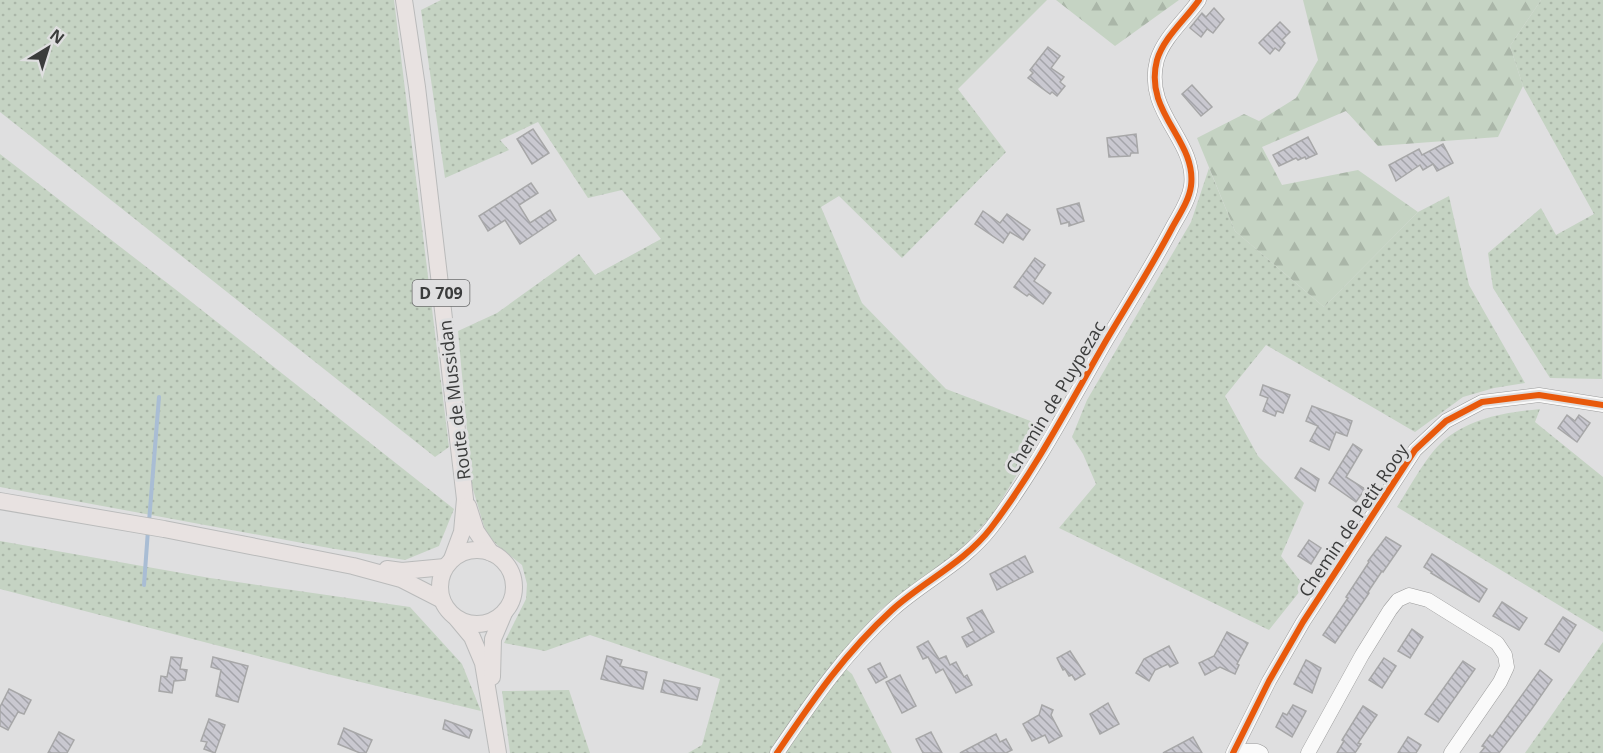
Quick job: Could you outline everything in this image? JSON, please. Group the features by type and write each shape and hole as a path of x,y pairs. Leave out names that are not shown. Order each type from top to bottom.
{"main road":[{"name":"Route de Mussidan","path":"404,0 417,87"},
{"name":"Route de Mussidan","path":"409,0 465,499 462,532 449,563"},
{"name":"Route de Mussidan","path":"465,499 476,531 491,553"},
{"path":"0,501 126,522 353,566 400,579 442,600"},
{"path":"492,711 493,639 513,595 512,576 507,565 497,556 485,551 472,550 462,553 449,563 441,577 440,588 442,600 472,637 483,663 498,753"},
{"path":"353,566 402,571 449,563"},
{"path":"457,618 466,623 487,623 504,613"}],"street":[{"name":"Chemin de Puypezac","path":"777,753 824,682 860,639 895,608 963,558 990,529 1076,395 1143,280 1185,203 1191,187 1191,174 1182,145 1161,110 1154,85 1157,59 1170,37 1199,0"},
{"name":"Chemin de Petit Rooy","path":"1234,752 1269,681 1303,622 1415,450 1446,421 1482,402 1539,395 1603,405"},
{"path":"1308,753 1362,655 1390,610 1398,600 1409,595 1428,600 1497,643 1505,655 1507,667 1500,682 1451,753"},
{"path":"1234,752 1257,751 1261,753"}],"green space":[{"path":"0,0 394,0 449,447 435,457 0,112"},
{"path":"441,0 1047,0 958,89 1006,152 902,258 839,196 821,207 862,303 946,389 1041,425 1042,433 993,514 959,552 880,610 835,660 852,674 892,753 688,753 702,745 720,679 590,635 545,651 504,643 526,599 527,584 522,565 486,533 472,486 458,331 497,313 579,254 595,275 661,239 622,190 588,198 538,122 500,140 509,150 445,178 421,10"},
{"path":"1056,0 1179,0 1115,46"},
{"path":"1303,0 1541,0 1510,46 1523,86 1498,137 1378,146 1346,111 1262,147 1282,185 1358,170 1418,212 1324,307 1235,231 1197,138 1244,114 1259,121 1296,98 1318,60"},
{"path":"1541,0 1603,0 1602,379 1550,378 1493,288 1488,253 1541,208 1556,235 1594,214 1523,86 1510,46"},
{"path":"0,154 454,509 439,546 405,560 0,487"},
{"path":"1209,168 1235,231 1324,307 1418,212 1449,196 1469,285 1525,383 1494,388 1463,397 1415,432 1266,345 1225,396 1258,456 1304,503 1281,556 1304,586 1269,630 1059,528 1096,484 1083,454 1072,437 1087,400 1191,222"},
{"path":"1540,409 1535,422 1603,477 1603,632 1397,507 1429,457 1451,435 1487,418"},
{"path":"0,541 210,578 410,607 462,664 481,711 323,673 0,589"},
{"path":"1603,642 1603,753 1525,753"},
{"path":"569,690 590,753 510,753 502,691"}],"building":[{"path":"1214,8 1224,19 1213,33 1207,29 1201,37 1190,28 1202,13 1206,17"},
{"path":"1280,22 1290,32 1282,40 1285,43 1279,51 1275,48 1270,54 1259,43"},
{"path":"1048,47 1060,56 1051,68 1064,77 1060,82 1065,86 1057,96 1052,92 1050,94 1028,78 1033,73 1030,70"},
{"path":"1192,85 1212,107 1201,116 1182,94"},
{"path":"533,129 549,153 532,164 517,139"},
{"path":"1136,134 1138,153 1131,153 1130,156 1109,157 1107,138"},
{"path":"1308,137 1317,154 1306,159 1305,157 1298,160 1296,158 1279,166 1273,155"},
{"path":"1443,144 1453,163 1437,171 1433,164 1423,170 1420,165 1396,181 1389,165 1419,149 1422,155"},
{"path":"531,183 538,193 519,205 530,223 550,210 556,220 520,244 505,220 488,231 479,216"},
{"path":"1079,203 1084,221 1069,226 1069,222 1061,224 1057,209"},
{"path":"983,211 1000,223 1007,214 1030,230 1023,240 1010,232 1003,243 975,224"},
{"path":"1035,258 1045,265 1034,281 1051,293 1043,304 1014,287"},
{"path":"1263,385 1290,395 1283,413 1277,411 1275,416 1263,411 1268,398 1260,395"},
{"path":"1312,406 1352,421 1347,436 1336,432 1329,450 1310,441 1318,426 1306,421"},
{"path":"1567,415 1575,421 1579,415 1590,423 1577,442 1558,428"},
{"path":"1353,444 1362,450 1346,477 1365,489 1356,502 1329,483"},
{"path":"1301,468 1319,479 1315,491 1295,478"},
{"path":"1386,537 1401,546 1335,643 1323,635 1348,598 1346,597 1368,561"},
{"path":"1309,540 1321,548 1311,564 1298,556"},
{"path":"1432,554 1487,589 1479,602 1424,567"},
{"path":"1025,556 1033,572 997,590 990,574"},
{"path":"1502,602 1527,618 1519,630 1493,616"},
{"path":"982,610 994,632 967,647 962,637 974,631 967,618"},
{"path":"1563,617 1576,625 1559,652 1545,644"},
{"path":"1412,629 1423,637 1410,658 1398,651"},
{"path":"1227,632 1248,643 1237,664 1239,665 1235,674 1220,667 1205,675 1199,663 1214,656"},
{"path":"928,641 939,659 946,656 950,665 956,662 964,677 967,675 972,685 956,693 943,669 936,673 928,657 923,659 917,647"},
{"path":"1169,646 1178,663 1170,667 1168,664 1155,670 1149,681 1136,673 1144,659"},
{"path":"1070,651 1085,674 1075,680 1065,669 1063,670 1057,658"},
{"path":"607,656 622,660 620,666 647,672 643,689 601,679"},
{"path":"171,657 182,658 180,669 187,670 185,680 174,681 172,693 159,691 161,676 167,677"},
{"path":"213,657 248,666 238,702 216,696 221,670 211,667"},
{"path":"1384,658 1396,666 1382,688 1369,680"},
{"path":"1306,660 1321,668 1312,693 1294,684"},
{"path":"1463,661 1475,669 1438,722 1425,714"},
{"path":"880,663 887,677 876,683 868,669"},
{"path":"1540,670 1552,680 1531,710 1499,753 1480,753 1485,747 1482,746 1490,735 1492,737"},
{"path":"900,675 916,706 902,713 886,682"},
{"path":"664,680 700,688 697,700 661,692"},
{"path":"9,689 31,700 24,714 18,712 8,730 0,726 0,707"},
{"path":"1108,703 1119,724 1100,734 1090,714"},
{"path":"1042,705 1053,710 1051,715 1062,736 1049,743 1045,735 1032,741 1023,724 1039,715"},
{"path":"1293,705 1306,711 1292,737 1276,727 1283,713 1287,715"},
{"path":"1363,706 1377,715 1358,743 1361,744 1355,753 1337,753 1344,741 1342,740"},
{"path":"209,719 225,725 215,753 204,749 207,742 201,741"},
{"path":"445,720 472,730 469,738 443,729"},
{"path":"344,728 372,740 366,753 360,753 338,744"},
{"path":"59,732 74,740 67,753 48,753"},
{"path":"931,732 942,753 923,753 916,739"},
{"path":"996,734 1000,742 1006,739 1012,750 1006,753 960,753"},
{"path":"1193,737 1202,753 1163,753"},
{"path":"1408,737 1421,745 1416,753 1398,753"}],"waterway":[{"path":"149,522 159,397"},
{"path":"144,585 148,530"}],"cycle path":[{"path":"777,753 803,714 859,643 904,600 969,552 991,528 1038,459 1164,242 1188,197 1191,170 1186,154 1157,96 1155,79 1157,60 1170,36 1199,0"},
{"path":"1233,753 1269,681 1303,622 1415,450 1446,421 1482,402 1539,395 1603,405"}]}
